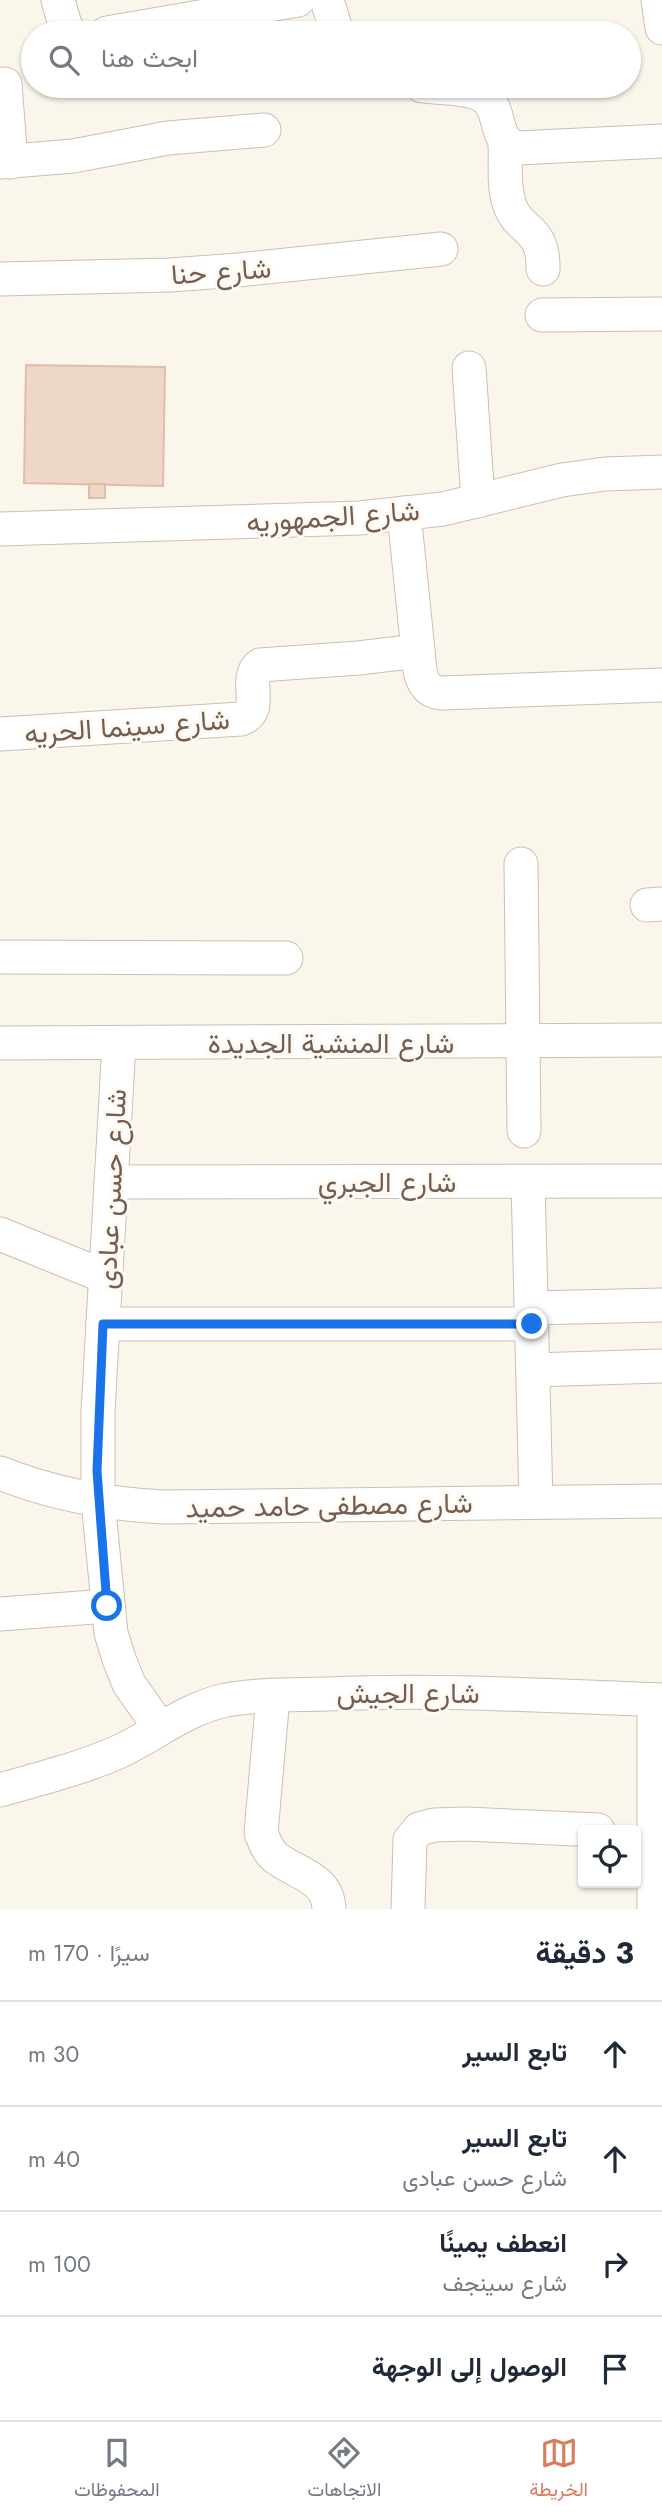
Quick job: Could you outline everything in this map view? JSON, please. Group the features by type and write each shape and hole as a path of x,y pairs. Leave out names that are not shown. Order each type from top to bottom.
{"street":[{"path":"58,0 64,21"},
{"path":"176,21 298,0"},
{"path":"327,0 333,21"},
{"path":"658,0 662,28"},
{"path":"5,84 5,162 73,156 168,138 264,130"},
{"path":"485,98 495,111 505,142 509,204 515,215 540,243 543,269"},
{"path":"505,142 523,149 662,141"},
{"name":"شارع حنا","path":"0,279 170,275 441,248"},
{"path":"542,315 662,314"},
{"path":"469,368 478,501"},
{"name":"شارع الجمهوريه","path":"0,529 311,520 404,513 443,509 562,480 605,474 662,472"},
{"path":"404,513 418,651 424,684 435,692 662,685"},
{"name":"شارع سينما الحريه","path":"0,734 241,719 253,709 253,674 260,665 418,651"},
{"path":"521,864 524,1131"},
{"path":"0,957 286,958"},
{"name":"شارع المنشية الجديدة","path":"0,1044 662,1040"},
{"name":"شارع حسن عبادى","path":"120,1044 97,1422 98,1502 111,1633 130,1684 160,1728"},
{"name":"شارع الجبري","path":"111,1182 662,1181"},
{"path":"528,1182 536,1502"},
{"path":"0,1234 106,1277"},
{"path":"103,1324 531,1316 662,1305"},
{"path":"533,1370 662,1366"},
{"name":"شارع مصطفى حامد حميد","path":"0,1473 65,1495 98,1502 164,1507 662,1500"},
{"path":"0,1615 107,1606"},
{"name":"شارع الجيش","path":"0,1790 116,1753 181,1715 226,1700 273,1696 445,1692 658,1700"},
{"path":"273,1696 261,1833 267,1847 276,1857 317,1881 327,1896 329,1909"},
{"path":"654,1909 645,1834 658,1700"},
{"path":"408,1909 410,1846 413,1834 419,1829 434,1825 477,1824 578,1829"}],"building":[{"path":"26,365 165,367 163,486 24,483"},
{"path":"89,484 105,484 105,498 89,498"}],"route":[{"path":"107,1606 97,1471 103,1324 532,1324"}]}
